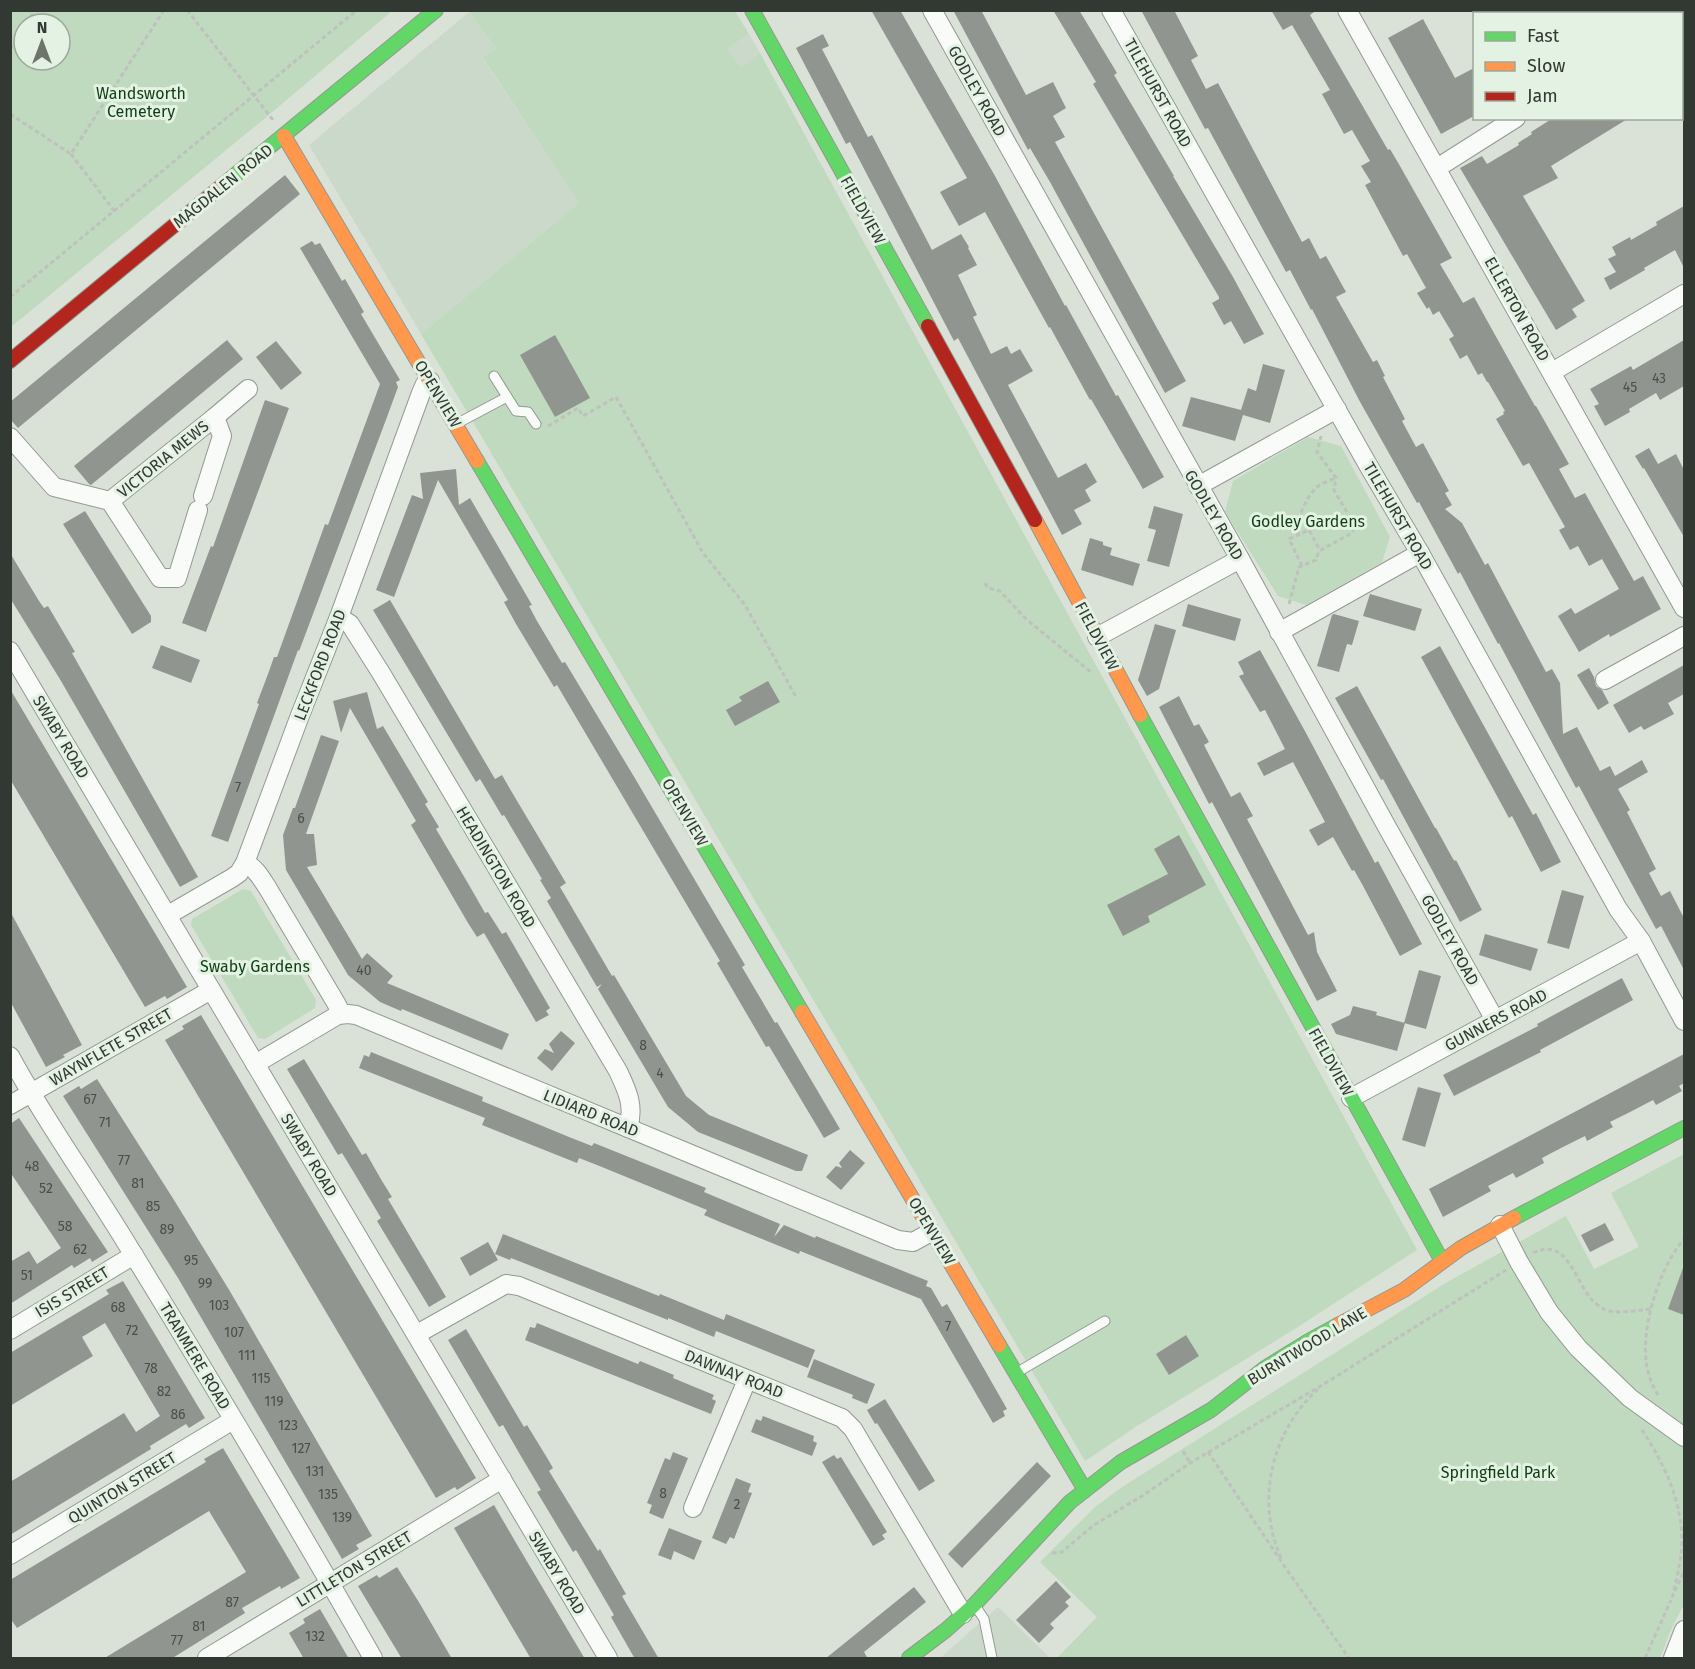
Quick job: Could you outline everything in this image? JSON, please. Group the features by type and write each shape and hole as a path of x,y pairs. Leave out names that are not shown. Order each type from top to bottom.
{"street":[{"name":"MAGDALEN ROAD","path":"10,361 436,10"},
{"name":"FIELDVIEW","path":"752,10 982,422 1097,637 1442,1261"},
{"name":"GODLEY ROAD","path":"932,10 1495,1020"},
{"name":"TILEHURST ROAD","path":"1112,10 1420,553 1618,909 1641,941 1684,1021"},
{"name":"ELLERTON ROAD","path":"1347,10 1684,604"},
{"path":"1437,168 1513,120"},
{"name":"OPENVIEW","path":"284,136 1084,1490"},
{"path":"1552,372 1684,294"},
{"name":"LECKFORD ROAD","path":"168,915 232,878 245,864 421,393 425,384 430,381"},
{"name":"VICTORIA MEWS","path":"110,501 248,388"},
{"path":"1198,486 1337,409"},
{"name":"VICTORIA MEWS","path":"10,437 54,487 110,501 160,578 177,578 222,436 215,417"},
{"path":"1280,632 1420,553"},
{"path":"1097,637 1240,559"},
{"name":"HEADINGTON ROAD","path":"339,617 350,624 381,673 618,1071 629,1093 632,1118 628,1128"},
{"path":"1605,680 1684,636"},
{"name":"SWABY ROAD","path":"10,651 608,1659"},
{"path":"245,864 255,870 267,887 339,1010 338,1015 255,1064"},
{"name":"GUNNERS ROAD","path":"1351,1098 1641,941"},
{"name":"WAYNFLETE STREET","path":"10,1105 211,990"},
{"name":"LIDIARD ROAD","path":"338,1015 356,1016 898,1240 913,1242 931,1232"},
{"name":"TRANMERE ROAD","path":"10,1056 134,1255 374,1659"},
{"name":"BURNTWOOD LANE","path":"909,1659 968,1609 1070,1502 1121,1462 1211,1410 1251,1379 1307,1342 1404,1290 1461,1248 1598,1172 1684,1128"},
{"path":"1500,1225 1549,1312 1578,1348 1630,1398 1684,1437"},
{"name":"ISIS STREET","path":"10,1330 134,1255"},
{"name":"DAWNAY ROAD","path":"417,1334 506,1284 540,1295 842,1418 848,1422 968,1609"},
{"path":"1336,1342 1338,1326"},
{"path":"1251,1379 1268,1379"},
{"path":"693,1508 747,1380"},
{"path":"1140,1452 1146,1436 1198,1402 1222,1402"},
{"name":"QUINTON STREET","path":"10,1555 233,1420"},
{"name":"LITTLETON STREET","path":"207,1659 502,1479"},
{"path":"1672,1659 1684,1630"}],"lane":[{"path":"494,376 516,411 528,412 536,424"},
{"path":"456,424 507,397"},
{"path":"1016,1373 1105,1321"},
{"path":"968,1609 984,1619 992,1659"}],"path":[{"path":"71,154 164,10"},
{"path":"187,10 255,95 284,136"},
{"path":"10,297 357,10"},
{"path":"10,114 71,154 115,212"},
{"path":"536,424 539,431 578,408 583,416 616,396 703,553 745,605 796,697"},
{"path":"1288,604 1299,567 1316,560 1320,550 1352,533 1355,526 1334,490 1335,478 1317,452 1322,435 1318,420"},
{"path":"1298,535 1299,518 1307,502 1318,486 1335,478"},
{"path":"1302,566 1289,539 1309,530 1320,550"},
{"path":"985,583 988,588 1000,591 1026,619 1097,678"},
{"path":"1658,1396 1646,1360 1651,1309 1660,1277 1684,1239"},
{"path":"1530,1255 1542,1249 1556,1251 1571,1264 1592,1300 1606,1311 1625,1312 1651,1309"},
{"path":"1043,1553 1062,1552 1094,1525 1207,1452 1324,1384 1508,1269"},
{"path":"1285,1567 1275,1545 1272,1526 1269,1494 1271,1470 1279,1444 1289,1426 1304,1402 1324,1384"},
{"path":"1641,1428 1659,1456 1678,1509 1682,1543 1672,1599"},
{"path":"1180,1447 1190,1463"},
{"path":"1207,1452 1349,1659"},
{"path":"1645,1659 1684,1571"}],"shaded area":[{"path":"469,12 496,48 483,59 579,203 421,334 309,145"},
{"path":"749,34 760,53 741,69 727,49"},
{"path":"998,1607 1050,1658 940,1658"}],"green space":[{"name":"Wandsworth Cemetery","path":"11,10 392,10 270,114 11,327"},
{"path":"472,10 735,11 749,34 727,49 741,68 760,53 1417,1250 1085,1461 421,334 579,203 483,58 496,48 469,12"},
{"name":"Godley Gardens","path":"1308,437 1341,446 1390,537 1382,562 1306,605 1278,596 1225,512 1233,481"},
{"name":"Swaby Gardens","path":"243,889 251,891 316,1000 315,1008 265,1039 258,1038 191,925 192,919"},
{"name":"Springfield Park","path":"1684,1154 1684,1604 1660,1658 1057,1658 1097,1617 1040,1562 1095,1507 1122,1487 1444,1284 1566,1216 1594,1269 1639,1247 1611,1193"}],"building":[{"path":"871,10 900,10 995,176 1065,306 1164,477 1143,489 1090,400 985,212 959,226 940,192 967,178"},
{"path":"953,10 981,10 1026,95 1053,82 1066,108 1053,116 1065,137 1055,142 1186,381 1165,393 1050,182 1030,148 1028,150"},
{"path":"1053,10 1079,10 1117,73 1114,75 1264,334 1244,344 1231,321 1224,325 1212,303 1219,297 1093,84 1096,82"},
{"path":"1141,10 1174,10 1198,56 1191,60 1206,89 1218,83 1302,242 1309,238 1320,259 1326,256 1346,292 1336,297 1373,362 1377,360 1385,376 1383,377 1405,419 1402,421 1416,447 1423,443 1449,491 1445,493 1452,505 1445,509 1462,523 1485,565 1488,563 1546,672 1552,669 1560,683 1563,734 1577,727 1600,771 1610,766 1615,776 1642,760 1648,772 1618,789 1630,810 1627,812 1656,869 1649,873 1661,896 1670,891 1684,918 1684,970 1661,926 1656,929 1579,786 1576,788 1460,572 1458,574 1419,502 1417,503 1359,400 1312,309 1290,270 1286,272"},
{"path":"1271,10 1317,10 1310,15 1452,258 1440,264 1463,303 1474,297 1569,464 1559,469 1575,498 1585,493 1634,581 1643,576 1661,609 1610,637 1609,634 1579,652 1558,616 1571,608 1575,614 1619,589 1602,559 1589,566 1578,546 1570,550 1559,530 1565,527 1529,463 1523,466 1496,419 1505,411 1488,382 1482,373 1478,375 1467,355 1460,359 1449,339 1454,336 1439,311 1433,315 1417,293 1426,288 1407,254 1403,256 1365,185 1371,182 1361,166 1370,161 1352,130 1344,134 1322,94 1330,90 1292,25 1283,30"},
{"path":"1423,19 1455,78 1473,69 1473,117 1441,134 1388,38"},
{"path":"823,34 829,46 822,49 868,137 872,135 932,250 961,234 969,247 977,265 958,275 977,315 973,317 991,354 1007,346 1011,354 1020,349 1033,371 1008,385 1058,478 1086,463 1097,482 1085,490 1091,501 1074,510 1082,524 1062,535 958,338 954,341 850,142 846,144 796,48"},
{"path":"1550,120 1626,120 1551,166 1558,178 1523,196 1585,301 1572,309 1577,317 1556,330 1460,168 1482,156 1487,164 1519,145 1518,143 1532,134 1531,132"},
{"path":"285,175 300,194 18,428 10,419 10,402"},
{"path":"1684,206 1684,268 1675,250 1610,290 1604,278 1616,272 1608,259 1616,255 1612,247 1630,237 1631,240"},
{"path":"312,241 315,245 320,243 342,281 345,279 364,312 361,314 400,380 396,382 398,387 228,842 211,836 274,657 277,657 325,524 328,525 380,384 300,248"},
{"path":"555,335 590,398 555,417 520,355"},
{"path":"227,340 243,359 91,485 89,484 74,466"},
{"path":"1684,340 1684,386 1660,400 1656,393 1629,409 1630,412 1605,426 1594,406 1599,404 1590,389 1631,366 1633,370"},
{"path":"276,341 302,373 281,390 256,357"},
{"path":"1263,364 1285,370 1270,423 1243,415 1235,441 1182,426 1191,397 1241,410 1248,388 1256,391"},
{"path":"265,400 289,408 206,632 182,623 211,546 213,547"},
{"path":"1649,448 1658,464 1676,454 1684,470 1684,537 1635,456"},
{"path":"456,469 459,505 470,498 532,605 529,606 537,621 562,663 565,662 633,775 745,965 742,967 840,1129 824,1138 769,1046 766,1047 717,963 720,961 557,685 554,687 516,624 504,602 508,600 438,480 394,597 376,590 412,495 423,499 420,473"},
{"path":"1154,506 1183,514 1169,567 1147,561 1156,530 1148,528"},
{"path":"85,511 151,616 151,622 132,634 63,524"},
{"path":"1090,538 1112,548 1110,555 1140,564 1133,586 1081,570"},
{"path":"10,553 44,608 48,606 75,652 72,653 198,877 180,887 61,681 10,598"},
{"path":"1370,594 1422,609 1415,631 1363,616"},
{"path":"390,600 495,779 502,775 566,883 560,887 686,1096 709,1115 808,1155 802,1171 796,1171 698,1132 668,1107 598,989 602,984 597,987 547,901 551,898 540,880 542,879 480,779 476,782 373,610"},
{"path":"1188,604 1241,619 1235,641 1182,626"},
{"path":"1334,614 1359,621 1352,645 1347,644 1339,672 1317,666"},
{"path":"1155,624 1176,630 1159,689 1147,696 1138,680"},
{"path":"161,645 200,660 191,683 152,668"},
{"path":"1440,646 1533,815 1536,813 1561,862 1541,872 1512,816 1509,818 1421,657"},
{"path":"1260,650 1375,863 1378,861 1422,944 1400,956 1362,884 1333,837 1318,846 1309,830 1325,822 1293,762 1264,776 1257,763 1285,749 1265,710 1260,712 1239,676 1244,674 1238,662"},
{"path":"1684,665 1684,694 1668,703 1674,714 1644,730 1641,726 1629,733 1613,705"},
{"path":"1589,668 1596,686 1602,690 1609,703 1598,710 1577,675"},
{"path":"768,681 780,702 735,726 726,710 742,701 739,697"},
{"path":"1357,686 1482,910 1460,922 1383,779 1381,780 1335,698"},
{"path":"10,689 187,987 167,999 165,996 145,1007 10,779"},
{"path":"367,692 377,729 383,726 428,802 425,804 439,827 436,829 485,913 488,912 502,934 506,932 550,1008 546,1011 549,1015 536,1022 484,933 477,937 468,923 411,825 416,821 350,708 341,733 333,701"},
{"path":"1179,696 1194,726 1199,724 1209,742 1204,745 1231,797 1240,792 1253,816 1247,819 1308,935 1314,932 1317,952 1337,991 1317,1001 1212,802 1209,804 1159,707"},
{"path":"321,735 339,741 306,834 314,834 317,865 307,867 362,959 367,953 393,976 387,983 509,1034 502,1050 380,1002 348,975 286,870 283,835"},
{"path":"1179,835 1206,885 1148,916 1150,922 1123,936 1107,905 1168,874 1154,849"},
{"path":"1562,890 1584,896 1569,949 1547,943"},
{"path":"10,911 82,1045 46,1067 10,1001"},
{"path":"1485,934 1538,949 1531,971 1479,955"},
{"path":"1419,970 1441,976 1426,1029 1404,1023"},
{"path":"1622,978 1633,1000 1540,1050 1541,1052 1454,1096 1443,1075 1538,1026 1537,1024"},
{"path":"1353,1006 1405,1023 1397,1051 1336,1034 1331,1024 1350,1015"},
{"path":"201,1015 476,1478 457,1490 455,1487 436,1498 165,1040 184,1029 182,1026"},
{"path":"561,1031 575,1043 552,1071 537,1058 545,1049 554,1053 549,1044"},
{"path":"371,1052 483,1097 482,1101 569,1137 592,1146 594,1143 706,1188 704,1192 780,1224 774,1237 784,1225 928,1281 926,1286 931,1288 942,1307 947,1304 1007,1409 1003,1411 1005,1416 993,1423 921,1299 720,1222 704,1215 707,1210 597,1165 579,1158 577,1163 482,1125 485,1118 359,1068 364,1055 369,1057"},
{"path":"1684,1054 1684,1083 1679,1086 1682,1091 1656,1105 1653,1100 1610,1122 1613,1127 1587,1141 1585,1136 1542,1158 1544,1163 1516,1178 1513,1173 1488,1186 1491,1191 1443,1217 1429,1189"},
{"path":"304,1059 362,1155 366,1153 392,1197 388,1199 446,1297 429,1307 377,1221 381,1218 353,1171 342,1153 338,1155 287,1069"},
{"path":"97,1079 231,1293 372,1536 356,1545 359,1549 342,1559 178,1278 63,1096"},
{"path":"1418,1087 1441,1093 1425,1147 1402,1140"},
{"path":"19,1118 108,1252 92,1262 90,1258 74,1268 72,1265 10,1304 10,1262 29,1251 37,1264 61,1248 10,1172 10,1124"},
{"path":"850,1150 865,1163 841,1190 826,1177 836,1166 842,1168 839,1163"},
{"path":"1605,1223 1614,1240 1590,1252 1581,1235"},
{"path":"503,1234 659,1296 660,1294 724,1320 726,1314 815,1350 808,1368 716,1331 714,1337 511,1258 510,1260 495,1254"},
{"path":"488,1242 498,1260 470,1276 460,1258"},
{"path":"1684,1269 1684,1315 1668,1309"},
{"path":"123,1281 205,1418 189,1428 186,1424 150,1446 151,1449 10,1535 10,1482 124,1413 136,1432 160,1416 105,1323 82,1337 93,1356 10,1406 10,1353 109,1294 106,1290"},
{"path":"537,1323 638,1364 640,1361 714,1395 712,1399 716,1401 711,1414 525,1340 530,1327 535,1328"},
{"path":"466,1329 524,1427 527,1425 549,1461 553,1468 549,1471 598,1551 600,1549 626,1594 622,1596 659,1659 635,1659 611,1617 614,1615 576,1550 573,1552 537,1492 541,1490 503,1425 499,1427 448,1340"},
{"path":"1186,1335 1199,1356 1169,1375 1156,1354"},
{"path":"814,1359 875,1384 867,1404 852,1398 853,1395 807,1377"},
{"path":"885,1399 935,1481 919,1491 867,1410"},
{"path":"763,1416 814,1436 813,1441 817,1443 812,1456 751,1432 756,1419 761,1421"},
{"path":"223,1448 300,1578 281,1589 280,1586 242,1608 245,1613 171,1659 103,1659 246,1572 209,1511 17,1628 10,1618 10,1580 206,1462 204,1459"},
{"path":"673,1452 688,1458 663,1519 649,1513 652,1505 647,1503 665,1458 670,1460"},
{"path":"834,1455 837,1459 841,1457 887,1532 882,1535 885,1539 873,1546 822,1462"},
{"path":"1037,1462 1051,1476 962,1568 948,1554"},
{"path":"736,1478 751,1484 748,1492 752,1493 734,1539 730,1537 726,1544 712,1538"},
{"path":"494,1505 585,1659 531,1659 454,1528"},
{"path":"669,1528 702,1541 694,1560 674,1551 671,1560 658,1555"},
{"path":"397,1567 452,1659 402,1659 358,1586 377,1575 379,1578"},
{"path":"1056,1581 1071,1597 1065,1602 1069,1606 1050,1624 1054,1628 1039,1643 1016,1620"},
{"path":"914,1587 926,1602 864,1652 868,1659 825,1659"},
{"path":"320,1609 349,1659 304,1659 289,1633 305,1623 303,1619"}],"traffic: fast":[{"path":"223,185 436,10"},
{"path":"752,10 928,326"},
{"path":"477,461 802,1012"},
{"path":"1140,715 1442,1261"},
{"path":"1514,1218 1684,1128"},
{"path":"909,1658 974,1605 1070,1502 1121,1462 1211,1410 1265,1368 1338,1325"},
{"path":"999,1345 1085,1490"}],"traffic: slow":[{"path":"284,136 477,461"},
{"path":"1035,520 1140,715"},
{"path":"802,1012 999,1345"},
{"path":"1338,1325 1404,1290 1461,1248 1514,1218"}],"traffic: jam":[{"path":"10,361 223,185"},
{"path":"928,326 1035,520"}]}
